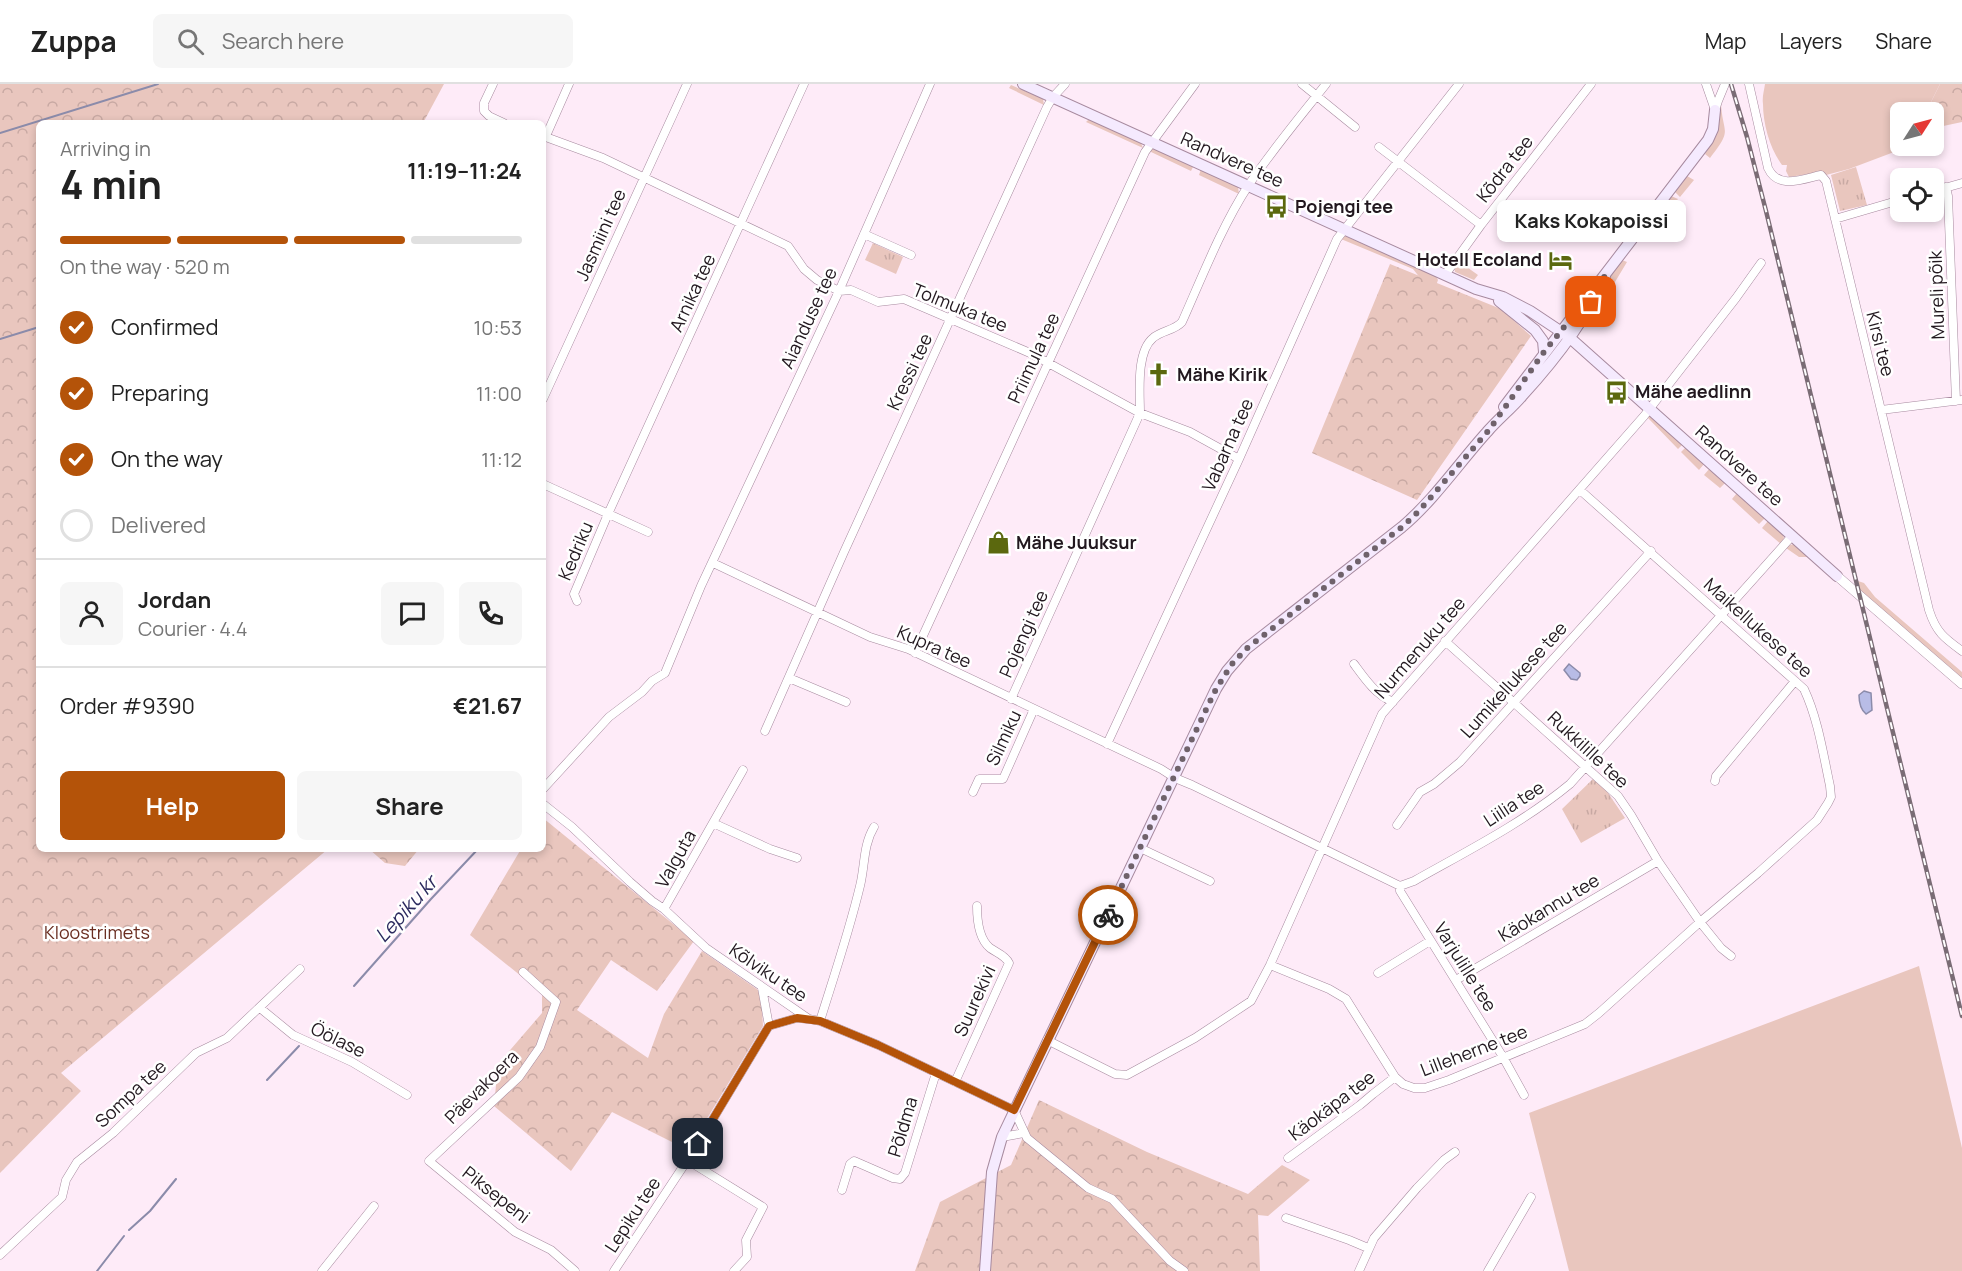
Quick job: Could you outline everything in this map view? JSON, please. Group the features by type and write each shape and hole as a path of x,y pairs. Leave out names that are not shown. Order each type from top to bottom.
{"main road":[{"name":"Randvere tee","path":"1023,84 1445,275 1530,310 1565,334 1837,576"},
{"path":"985,1271 992,1172 1002,1137 1216,689 1232,664 1252,644 1408,522 1522,396 1605,276 1708,140 1713,129 1715,110"},
{"path":"1490,295 1535,330 1543,340 1544,352"},
{"path":"1489,430 1544,352 1565,334"}],"street":[{"path":"487,120 483,111 484,103 493,84"},
{"path":"546,132 569,84"},
{"name":"Jasmiini tee","path":"546,392 687,84"},
{"name":"Arnika tee","path":"608,514 804,84"},
{"name":"Aianduse tee","path":"713,563 839,291 930,84"},
{"name":"Kressi tee","path":"818,612 1053,97 1065,84"},
{"name":"Priimula tee","path":"915,653 1145,152 1195,84"},
{"path":"1302,84 1355,127"},
{"name":"Pojengi tee","path":"1011,699 1140,413 1140,372 1149,343 1159,334 1177,327 1182,322 1218,243 1248,186 1326,84"},
{"name":"Vabarna tee","path":"1107,744 1239,459 1337,239 1459,84"},
{"name":"Kõdra tee","path":"1445,275 1591,84"},
{"path":"1706,84 1715,110"},
{"path":"1715,110 1725,84"},
{"name":"Kirsi tee","path":"1749,84 1770,172 1775,178 1785,182 1821,175 1827,183 1933,624 1941,635 1962,651"},
{"name":"Tolmuka tee","path":"546,137 603,158 788,246 804,269 817,280 839,291 851,290 878,302 904,299 1030,352 1140,413 1190,432 1239,459"},
{"path":"1379,147 1481,225"},
{"path":"1946,187 1962,183"},
{"name":"Mureli põik","path":"1946,187 1959,401"},
{"path":"1835,219 1890,203"},
{"name":"Tolmuka tee","path":"864,234 910,255"},
{"name":"Nurmenuku tee","path":"1047,1040 1115,1074 1127,1075 1195,1038 1251,1001 1323,849 1382,714 1650,409 1761,263"},
{"path":"1881,410 1959,401"},
{"path":"546,485 648,532"},
{"name":"Maikellukese tee","path":"1580,490 1804,688 1813,708 1830,786 1831,797 1828,803 1817,820 1700,922"},
{"name":"Kedriku","path":"576,601 574,594 608,514"},
{"name":"Liilia tee","path":"1400,886 1414,882 1529,815 1552,799 1586,768 1792,536"},
{"name":"Lumikellukese tee","path":"1397,825 1420,792 1434,784 1460,762 1650,551"},
{"path":"546,786 609,717 642,692 651,681 665,673 713,563"},
{"name":"Kupra tee","path":"713,563 870,637 915,653 1161,769 1175,778"},
{"name":"Randvere tee","path":"1837,576 1962,684"},
{"path":"765,731 818,612"},
{"name":"Rukkilille tee","path":"1445,641 1612,790 1624,804 1658,861 1700,922 1721,948 1731,956"},
{"path":"1354,664 1367,682 1384,698 1393,702"},
{"path":"789,678 846,702"},
{"path":"1715,781 1716,776 1795,681"},
{"name":"Silmiku","path":"972,792 979,779 1003,779 1034,709"},
{"name":"Valguta","path":"664,909 743,770"},
{"path":"1175,778 1400,886"},
{"name":"Kõlviku tee","path":"546,807 606,857 652,902 664,909 706,948 808,1019 820,1021 878,1045 1014,1110"},
{"name":"Valguta","path":"713,823 770,849 797,858"},
{"path":"820,1021 861,883 866,844 874,827"},
{"path":"1140,848 1210,881"},
{"name":"Käokannu tee","path":"1456,980 1658,861"},
{"name":"Varjulille tee","path":"1400,886 1400,891 1524,1095"},
{"name":"Suurekivi","path":"955,1082 1009,963 1006,958 988,947 983,938 977,906"},
{"name":"Lilleherne tee","path":"1270,965 1329,989 1346,999 1395,1077 1407,1087 1425,1089 1585,1024 1700,922"},
{"path":"1378,972 1430,941"},
{"name":"Sompa tee","path":"0,1256 62,1197 66,1180 77,1162 113,1133 196,1053 227,1038 300,969"},
{"name":"Päevakoera","path":"429,1161 519,1077 540,1047 556,1002 523,972"},
{"path":"762,988 769,1026 797,1018 808,1019"},
{"name":"Öölase","path":"260,1008 293,1035 352,1062 407,1095"},
{"name":"Lepiku tee","path":"614,1271 687,1160 769,1026"},
{"name":"Põldma","path":"842,1190 850,1164 854,1161 900,1179 904,1173 936,1073"},
{"name":"Käokäpa tee","path":"1288,1158 1395,1077"},
{"path":"1014,1110 1027,1138 1088,1188 1112,1199 1170,1261 1184,1271"},
{"path":"1002,1137 1024,1133"},
{"path":"1359,1271 1374,1238 1416,1188 1455,1152"},
{"path":"687,1160 763,1207 746,1240 747,1257 734,1271"},
{"name":"Piksepeni","path":"429,1161 515,1232 551,1250 575,1271"},
{"path":"1488,1271 1531,1197"},
{"path":"322,1271 374,1206"},
{"path":"1286,1218 1368,1248"}],"green space":[{"name":"Kloostrimets","path":"0,84 444,84 425,120 36,120 36,852 324,852 61,1073 81,1091 0,1173"},
{"path":"1765,84 1940,84 1931,102 1890,102 1890,154 1826,175 1822,172 1789,177 1786,171 1787,165 1782,165 1771,144 1763,112"},
{"path":"1940,84 1962,84 1962,122 1944,126 1944,102 1931,102"},
{"path":"1011,85 1043,99 1044,105 1009,88"},
{"path":"1721,102 1725,131 1722,141 1710,158 1705,154 1717,134"},
{"path":"1089,119 1141,143 1143,148 1086,122"},
{"path":"1152,149 1193,167 1191,171 1149,151"},
{"path":"1856,167 1867,205 1840,211 1831,175"},
{"path":"1201,169 1238,187 1239,194 1199,175"},
{"path":"1687,176 1694,180 1680,197 1675,192"},
{"path":"1671,196 1678,199 1663,218 1659,216 1659,212"},
{"path":"1345,236 1436,276 1438,280 1433,294 1413,269 1341,239"},
{"path":"873,243 903,257 896,274 865,260"},
{"path":"1622,260 1627,262 1615,282 1609,276"},
{"path":"1459,261 1458,265 1462,268 1464,265 1478,275 1474,280 1455,272 1454,267"},
{"path":"1390,264 1501,309 1531,336 1417,500 1312,453"},
{"path":"1650,415 1683,444 1678,449 1648,418"},
{"path":"1686,447 1704,464 1699,470 1681,452"},
{"path":"1710,468 1725,483 1720,488 1704,475"},
{"path":"1737,493 1765,518 1759,524 1732,499"},
{"path":"1768,521 1782,533 1784,538 1781,544 1762,528"},
{"path":"1795,544 1810,557 1799,557 1786,548"},
{"path":"1858,581 1864,583 1875,597 1962,672 1962,678 1860,591"},
{"path":"1593,779 1606,790 1625,818 1581,843 1562,809"},
{"path":"546,820 694,941 657,991 611,960 577,1010 648,1058 664,1014 702,951 761,992 763,1026 688,1150 612,1112 571,1171 494,1106 498,1064 542,1013 542,993 470,935 519,852 546,852"},
{"path":"372,852 417,852 405,866 385,863"},
{"path":"1919,966 1962,1148 1962,1271 1569,1271 1529,1113"},
{"path":"1039,1100 1147,1152 1248,1194 1282,1165 1310,1180 1268,1216 1258,1215 1260,1271 915,1271 940,1202 1011,1165"}],"water":[{"path":"1569,664 1580,673 1577,680 1571,679 1564,670"},
{"path":"1864,691 1871,693 1872,710 1866,714 1859,698"}],"waterway":[{"path":"42,120 158,84"},
{"path":"0,133 36,122"},
{"path":"0,339 36,328"},
{"name":"Lepiku kr","path":"354,986 475,852"},
{"name":"Lepiku kr","path":"267,1080 299,1046"},
{"name":"Lepiku kr","path":"129,1230 150,1211 176,1179"},
{"name":"Lepiku kr","path":"97,1271 124,1236"}],"railway":[{"path":"1731,84 1766,211 1962,1016"}],"way so far":[{"path":"1108,915 1216,689 1232,664 1252,644 1385,541 1419,511 1489,430 1544,352 1605,276 1591,302"}],"place":[{"name":"Pojengi tee","path":"1277,207"},
{"name":"Hotell Ecoland","path":"1560,260"},
{"name":"Kaks Kokapoissi","path":"1591,302"},
{"name":"Mähe Kirik","path":"1159,375"},
{"name":"Mähe aedlinn","path":"1617,392"},
{"name":"Mähe Juuksur","path":"998,543"}],"route":[{"path":"698,1144 769,1026 797,1018 820,1021 878,1045 1014,1110 1108,915"}]}
